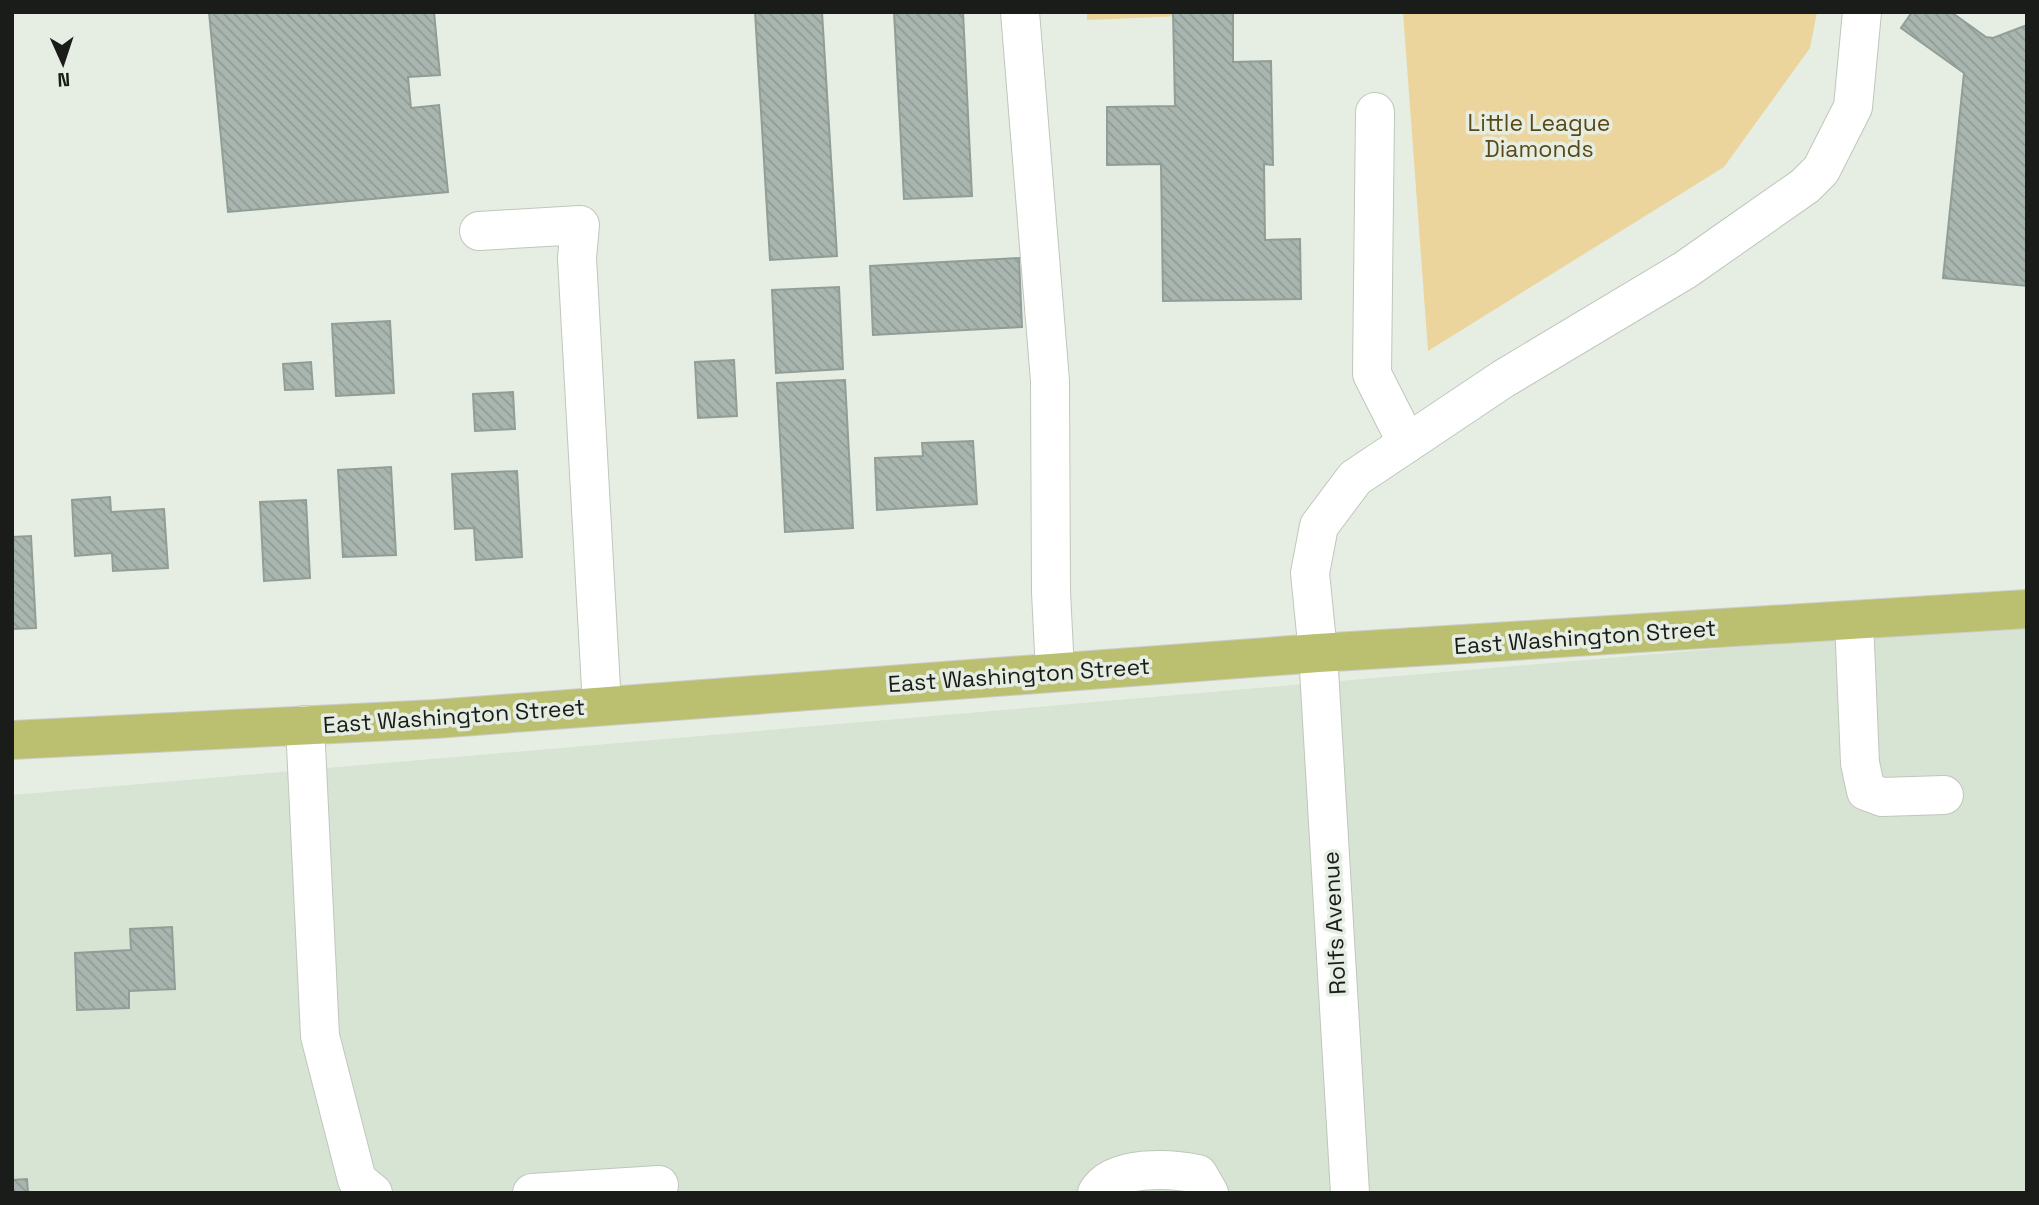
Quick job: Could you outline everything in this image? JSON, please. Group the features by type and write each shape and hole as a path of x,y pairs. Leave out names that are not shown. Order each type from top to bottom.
{"main road":[{"name":"East Washington Street","path":"12,740 602,706 1318,653 2027,609"}],"street":[{"path":"1020,12 1050,381 1051,593 1055,672"},
{"name":"Rolfs Avenue","path":"1350,1193 1318,653 1310,573 1319,526 1355,478 1503,379 1685,270 1805,186 1821,170 1853,107 1862,12"},
{"path":"1376,112 1372,374 1407,443"},
{"path":"479,231 580,225 577,258 602,706"},
{"path":"1854,620 1860,763 1866,791 1882,797 1944,795"},
{"path":"305,725 320,1036 357,1180 373,1193"},
{"path":"1097,1193 1104,1182 1121,1174 1184,1171 1198,1174 1209,1193"},
{"path":"532,1193 659,1185"}],"shaded area":[{"path":"2027,622 2027,1193 12,1193 12,795"}],"green space":[{"path":"1087,12 1281,12 1087,20"},
{"name":"Little League Diamonds","path":"1403,12 1817,12 1810,48 1724,167 1428,351"}],"building":[{"path":"209,12 434,12 440,75 408,77 411,108 439,105 448,192 228,212"},
{"path":"755,12 822,12 837,256 770,260"},
{"path":"894,12 963,12 972,196 904,199"},
{"path":"1173,12 1233,12 1233,62 1271,61 1273,165 1264,164 1265,240 1300,239 1301,299 1163,301 1161,164 1107,165 1107,107 1175,106"},
{"path":"1912,12 1951,12 1986,37 1993,38 2027,25 2027,286 1943,278 1964,73 1901,28"},
{"path":"1019,258 1022,327 873,335 870,266"},
{"path":"839,287 843,369 776,373 772,290"},
{"path":"390,321 394,393 336,396 332,324"},
{"path":"734,360 737,416 698,418 695,362"},
{"path":"311,362 313,389 285,390 283,364"},
{"path":"845,380 853,528 785,532 777,383"},
{"path":"513,392 515,429 475,431 473,394"},
{"path":"973,441 977,504 877,510 875,458 923,456 922,443"},
{"path":"391,467 396,555 343,557 338,470"},
{"path":"517,471 522,557 476,560 474,528 455,529 452,474"},
{"path":"110,497 111,512 164,509 168,568 113,571 112,553 75,556 72,500"},
{"path":"306,500 310,578 264,581 260,502"},
{"path":"31,536 36,628 12,629 12,537"},
{"path":"172,927 175,989 129,991 129,1008 77,1010 75,953 131,950 130,929"},
{"path":"27,1179 28,1193 12,1193 12,1180"}]}
